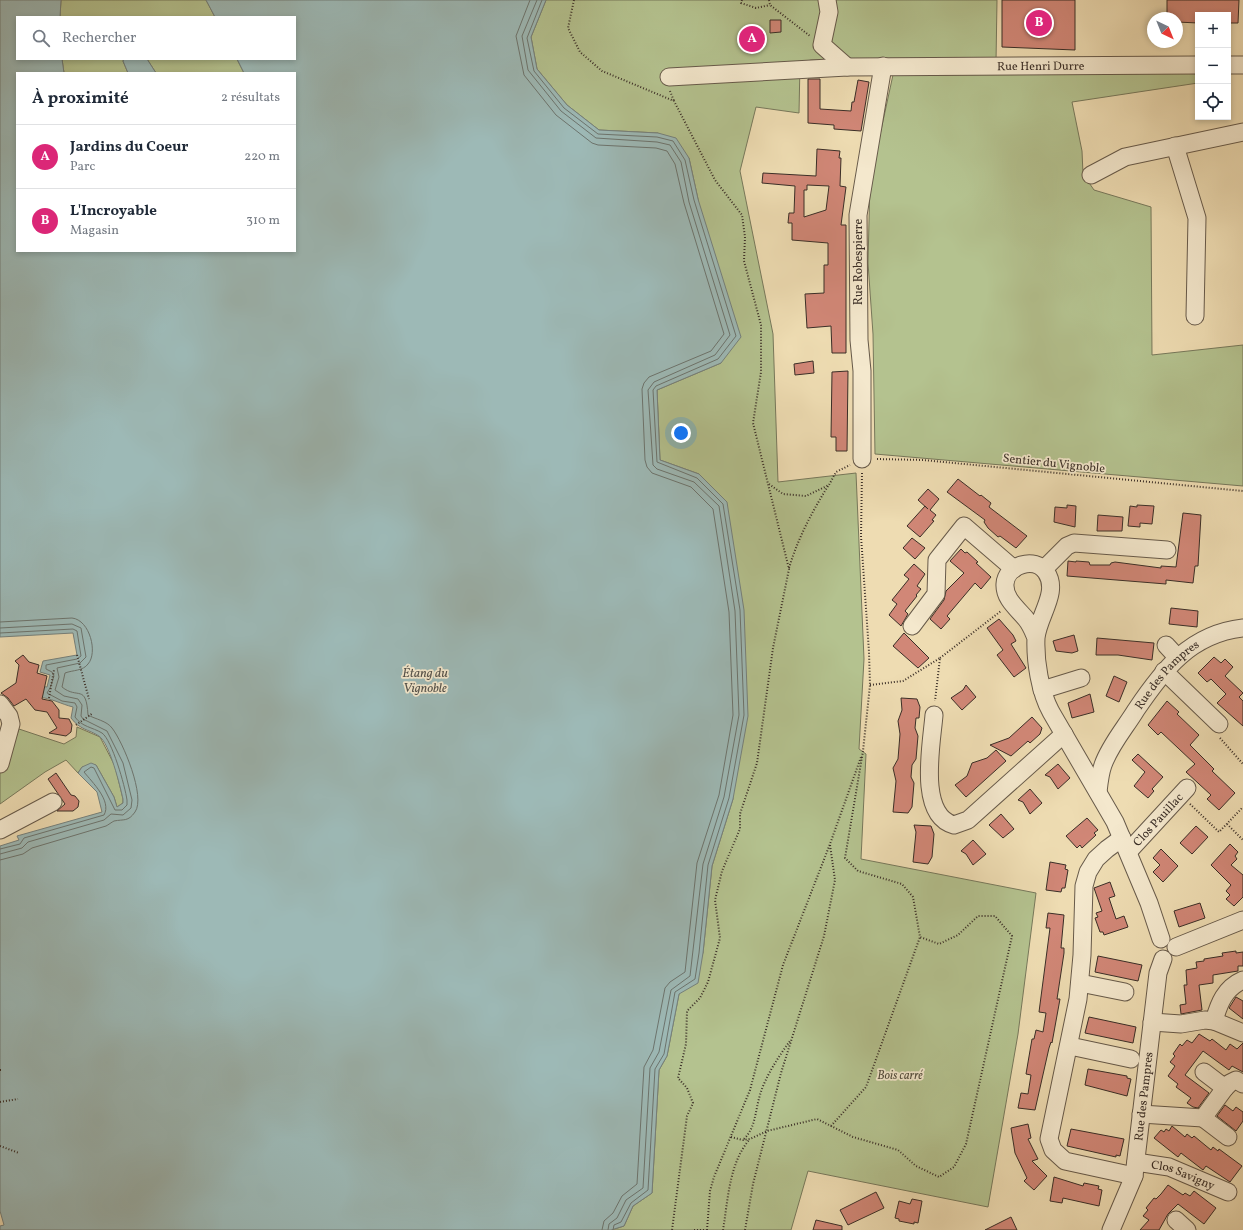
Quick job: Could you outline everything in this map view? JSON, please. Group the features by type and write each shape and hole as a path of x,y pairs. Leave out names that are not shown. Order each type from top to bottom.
{"street":[{"path":"827,0 829,12 822,45 847,67"},
{"name":"Rue Henri Durre","path":"669,76 883,66 1195,65"},
{"path":"1231,65 1243,65"},
{"name":"Rue Robespierre","path":"862,459 862,378 859,340 858,215 883,66"},
{"path":"1091,176 1125,157 1243,132"},
{"path":"1175,146 1197,218 1195,316"},
{"path":"912,626 936,594 937,560 964,526 1014,569"},
{"path":"1044,569 1067,546 1074,543 1167,550"},
{"path":"1036,638 1041,618 1051,592 1049,578 1044,569 1033,563 1014,569 1008,576 1005,585 1007,594 1027,620 1036,638 1042,690 1047,705 1098,792 1125,845 1149,903 1161,939"},
{"name":"Rue des Pampres","path":"1098,792 1103,766 1111,747 1164,671 1172,651 1192,646 1210,637 1243,628"},
{"path":"1164,671 1219,724"},
{"path":"1042,690 1081,678"},
{"path":"0,704 8,716 10,728 0,764"},
{"path":"934,715 929,791 940,814 946,821 954,824 968,820 1064,734"},
{"path":"1076,754 1096,754 1111,747"},
{"name":"Clos Pauillac","path":"1070,1046 1080,983 1083,899 1086,878 1092,865 1101,854 1125,845 1184,792"},
{"path":"0,830 53,802"},
{"path":"1176,947 1243,920"},
{"path":"1161,939 1171,939 1176,947 1173,957 1163,959 1158,956 1155,949 1156,943 1161,939"},
{"name":"Rue des Pampres","path":"1111,1230 1135,1169 1158,973 1163,959"},
{"path":"1214,1021 1222,998 1231,988 1243,980"},
{"path":"1080,983 1125,992"},
{"path":"1152,1022 1181,1024 1205,1020 1214,1021 1243,1033"},
{"path":"1070,1046 1131,1059"},
{"name":"Clos Savigny","path":"1070,1046 1050,1134 1050,1146 1060,1158 1070,1162 1135,1169 1169,1167 1228,1192"},
{"path":"1204,1072 1225,1088"},
{"path":"1203,1118 1230,1083 1236,1080 1243,1084"},
{"path":"1141,1114 1203,1118 1228,1137"}],"path":[{"path":"574,0 568,28 580,52 602,72 674,101 715,180 742,215 745,237 744,261 761,325 761,372 753,423 789,569"},
{"path":"742,0 741,3 756,8 770,5"},
{"path":"769,0 770,5 822,45"},
{"path":"672,1230 687,1116 693,1103 687,1088 678,1078 686,1044 687,1011 700,998 708,982 720,938 716,900 722,871 740,828 740,814 757,763 773,648 789,569 795,548 807,522 836,472 862,459 861,536 870,685 863,751 845,858 858,870 902,884 913,897 920,937 866,1086 831,1126"},
{"name":"Sentier du Vignoble","path":"862,459 923,460 1243,491"},
{"path":"768,483 783,494 806,496 829,485"},
{"path":"870,685 903,682 940,658 1012,602"},
{"path":"78,655 88,699"},
{"path":"934,715 940,658"},
{"path":"49,698 54,670"},
{"path":"76,725 93,713"},
{"path":"1219,724 1216,734 1243,764"},
{"path":"694,1230 706,1230 710,1191 714,1177 750,1090 783,965 830,844 863,751"},
{"path":"1184,792 1219,832 1243,808"},
{"path":"1227,824 1243,840"},
{"path":"745,1230 754,1184 781,1073 827,922 835,880 830,844"},
{"path":"731,1137 743,1140 750,1139 767,1131 817,1118 853,1137 898,1150 916,1166 939,1177 954,1167 966,1144 1012,936 995,916 978,916 958,935 939,944 920,937"},
{"path":"743,1140 749,1134 756,1115 760,1095 775,1062 792,1038"},
{"path":"0,1102 18,1099"},
{"path":"723,1230 734,1171 740,1150 750,1139"},
{"path":"0,1146 19,1153"}],"green space":[{"path":"61,0 206,0 214,16 60,16"},
{"name":"Bois carré","path":"546,0 997,0 996,62 1195,59 1195,83 1072,102 1082,151 1083,174 1094,190 1151,207 1152,355 1243,345 1243,486 875,454 873,334 868,263 870,181 896,61 811,60 800,63 799,113 756,107 740,171 773,334 778,482 856,473 864,659 859,749 866,754 861,859 1036,893 1018,1034 988,1207 808,1171 791,1230 611,1230 624,1226 633,1206 652,1193 659,1070 667,1056 679,994 703,953 712,866 733,799 699,474 660,460 657,390 721,363 698,199 689,158 658,133 599,130 567,105 537,69 531,37"},
{"path":"62,60 124,60 128,72 64,72"},
{"path":"148,60 238,60 244,72 155,72"},
{"path":"77,727 100,737 115,766 123,803 117,807 114,797 96,765 82,767 78,773 66,760 45,772 0,804 0,732 15,740 19,729 64,744 76,737"}],"water":[{"name":"Étang du Vignoble","path":"0,0 61,0 60,16 16,16 16,60 62,60 64,72 16,72 16,252 296,252 296,72 244,72 238,60 296,60 296,16 214,16 206,0 546,0 531,37 537,69 567,105 599,130 658,133 676,138 689,158 698,199 741,337 721,363 657,390 660,460 699,474 727,502 744,610 748,716 733,799 712,866 703,953 698,983 679,994 667,1056 659,1070 652,1193 633,1206 624,1226 611,1230 0,1230 0,1226 4,1225 0,1211 0,846 19,840 17,836 102,812 97,792 78,773 82,767 91,763 96,765 114,797 117,807 123,803 123,799 111,756 103,740 99,736 74,722 71,718 73,707 38,697 37,686 47,687 50,675 40,672 43,661 77,655 73,633 0,637"},
{"path":"148,60 155,72 128,72 123,61"}],"building":[{"path":"1002,0 1075,0 1075,50 1002,47"},
{"path":"1167,0 1239,0 1238,23 1231,23 1231,12 1195,12 1195,23 1183,22 1183,12 1167,12"},
{"path":"770,20 781,20 781,32 770,33"},
{"path":"808,79 820,79 820,109 851,111 858,80 869,82 861,131 834,129 834,125 808,123"},
{"path":"817,149 840,151 840,186 846,187 841,225 846,225 846,353 832,353 831,326 807,328 805,294 824,293 824,265 828,265 828,243 792,240 792,223 788,223 789,213 794,213 795,186 762,183 763,173 816,176","holes":["807,185 829,186 826,210 804,217 804,190 807,190"]},
{"path":"813,361 814,373 795,375 794,364"},
{"path":"848,371 847,451 836,451 836,437 831,437 832,372"},
{"path":"958,479 991,503 989,507 1027,536 1016,548 1000,536 998,537 988,528 984,522 985,520 947,492"},
{"path":"928,489 939,499 930,510 936,515 932,520 934,521 920,537 907,526 925,506 918,500"},
{"path":"1067,505 1076,506 1075,527 1054,522 1055,507 1067,508"},
{"path":"1137,505 1154,506 1152,524 1140,523 1140,527 1128,526 1130,506 1137,507"},
{"path":"1183,513 1201,515 1198,566 1195,566 1193,583 1166,580 1166,584 1067,576 1068,561 1089,562 1090,565 1110,565 1111,563 1115,562 1161,568 1161,566 1176,567"},
{"path":"1098,515 1123,517 1122,531 1097,531"},
{"path":"912,538 925,548 915,559 903,548"},
{"path":"961,549 965,553 967,552 978,562 976,563 991,577 981,589 975,583 947,616 950,619 941,629 930,619 944,600 946,591 964,573 950,561"},
{"path":"914,564 925,574 917,586 921,589 905,611 908,614 901,626 889,615 897,604 892,600 909,579 904,575"},
{"path":"1171,608 1198,611 1197,627 1169,624"},
{"path":"999,619 1013,635 1016,641 1011,644 1026,668 1014,677 997,655 1003,650 987,628"},
{"path":"904,633 929,658 918,668 893,646"},
{"path":"1074,635 1078,651 1072,653 1056,651 1053,641"},
{"path":"1097,638 1154,643 1152,660 1118,655 1096,655"},
{"path":"23,655 29,662 39,665 37,673 47,676 42,699 52,701 59,710 59,718 69,719 72,725 71,732 66,736 49,733 57,728 47,712 35,710 26,699 14,706 8,698 1,693 16,683 19,665 15,661"},
{"path":"1214,657 1221,663 1225,659 1233,667 1225,676 1243,693 1239,697 1243,701 1243,726 1217,703 1226,694 1211,679 1207,682 1198,673"},
{"path":"1114,676 1127,682 1119,702 1106,696"},
{"path":"966,685 976,697 962,710 951,698 963,690"},
{"path":"1090,694 1094,712 1072,718 1068,703"},
{"path":"901,698 917,699 920,707 919,718 916,718 915,728 918,736 916,759 912,765 911,777 914,783 912,807 908,813 893,812 896,781 893,768 898,759 900,734 898,721 902,710"},
{"path":"1167,701 1179,712 1177,714 1199,735 1190,745 1214,769 1212,771 1235,793 1219,810 1207,799 1211,795 1186,772 1195,764 1161,732 1158,735 1148,725"},
{"path":"1032,717 1042,728 1040,734 1030,743 1028,741 1011,756 990,745 1009,738"},
{"path":"996,750 1006,761 966,797 955,785 967,776 972,763 987,758"},
{"path":"1138,754 1163,777 1152,789 1154,791 1148,798 1134,786 1145,772 1132,760"},
{"path":"1058,764 1070,778 1058,789 1050,777 1045,775"},
{"path":"56,773 71,795 75,796 79,801 78,807 73,811 57,811 65,804 48,779"},
{"path":"1030,789 1042,803 1030,814 1023,802 1018,800"},
{"path":"1001,814 1014,829 1003,838 989,825"},
{"path":"1087,818 1098,830 1094,833 1096,835 1082,848 1080,845 1077,848 1066,836"},
{"path":"914,825 931,826 934,834 932,857 928,864 913,862 916,832"},
{"path":"1196,826 1208,837 1192,854 1180,843"},
{"path":"973,840 986,854 973,865 966,854 961,851"},
{"path":"1230,844 1238,852 1235,856 1237,859 1231,865 1243,875 1243,897 1234,906 1226,899 1230,895 1226,891 1231,885 1211,865"},
{"path":"1161,849 1178,866 1163,882 1153,872 1160,865 1153,858"},
{"path":"1050,862 1066,865 1065,869 1068,870 1065,888 1062,888 1061,892 1046,890"},
{"path":"1110,882 1115,896 1109,898 1116,919 1124,916 1128,927 1104,935 1103,932 1100,932 1095,918 1098,917 1096,913 1102,911 1094,888"},
{"path":"1200,903 1205,918 1179,927 1174,911"},
{"path":"1048,913 1064,915 1061,948 1064,948 1064,953 1057,999 1060,999 1052,1043 1051,1042 1049,1048 1035,1110 1018,1108 1021,1093 1028,1094 1031,1075 1026,1074 1032,1039 1034,1039 1036,1030 1043,1032 1046,1013 1039,1012 1050,928 1046,928"},
{"path":"1236,951 1236,953 1243,952 1243,966 1238,966 1238,971 1213,975 1213,983 1199,985 1202,1010 1181,1014 1180,1005 1186,1004 1184,985 1187,985 1186,970 1197,968 1196,962 1223,956 1222,953"},
{"path":"1098,956 1142,965 1138,981 1095,972"},
{"path":"1236,997 1243,1001 1243,1019 1229,1008"},
{"path":"1089,1017 1136,1027 1133,1043 1085,1033"},
{"path":"1199,1034 1210,1041 1212,1039 1226,1050 1230,1044 1237,1049 1243,1043 1243,1072 1232,1066 1229,1070 1203,1051 1185,1075 1209,1093 1198,1108 1187,1103 1191,1098 1176,1087 1178,1084 1168,1076 1175,1066 1170,1062 1175,1056 1173,1054 1180,1044 1182,1046 1187,1040 1192,1043"},
{"path":"1088,1069 1127,1076 1127,1078 1131,1079 1127,1096 1085,1085"},
{"path":"1225,1105 1233,1111 1236,1107 1243,1112 1243,1121 1236,1131 1217,1116"},
{"path":"1028,1124 1031,1138 1028,1139 1038,1159 1032,1161 1047,1176 1034,1190 1024,1181 1027,1178 1015,1153 1011,1128"},
{"path":"1172,1126 1185,1137 1187,1134 1192,1138 1194,1136 1211,1150 1213,1147 1218,1151 1219,1149 1242,1166 1230,1182 1206,1166 1203,1170 1181,1153 1178,1157 1154,1138 1161,1130 1164,1132 1166,1129 1169,1131"},
{"path":"1071,1129 1124,1139 1120,1156 1116,1155 1116,1157 1067,1146"},
{"path":"1054,1177 1083,1186 1084,1183 1099,1186 1098,1189 1102,1190 1099,1206 1063,1198 1062,1203 1050,1201"},
{"path":"1168,1185 1183,1195 1185,1193 1190,1196 1194,1191 1216,1208 1204,1224 1178,1204 1168,1214 1159,1230 1140,1230 1149,1220 1143,1216 1148,1210 1146,1208"},
{"path":"876,1192 884,1208 848,1225 840,1210"},
{"path":"912,1199 922,1201 918,1223 914,1222 914,1224 899,1221 899,1219 895,1218 899,1201 910,1204"},
{"path":"1011,1217 1017,1230 985,1230"},
{"path":"816,1220 842,1226 842,1230 813,1230"}],"place":[{"name":"L'Incroyable","path":"1039,23"},
{"name":"Jardins du Coeur","path":"752,39"}]}
